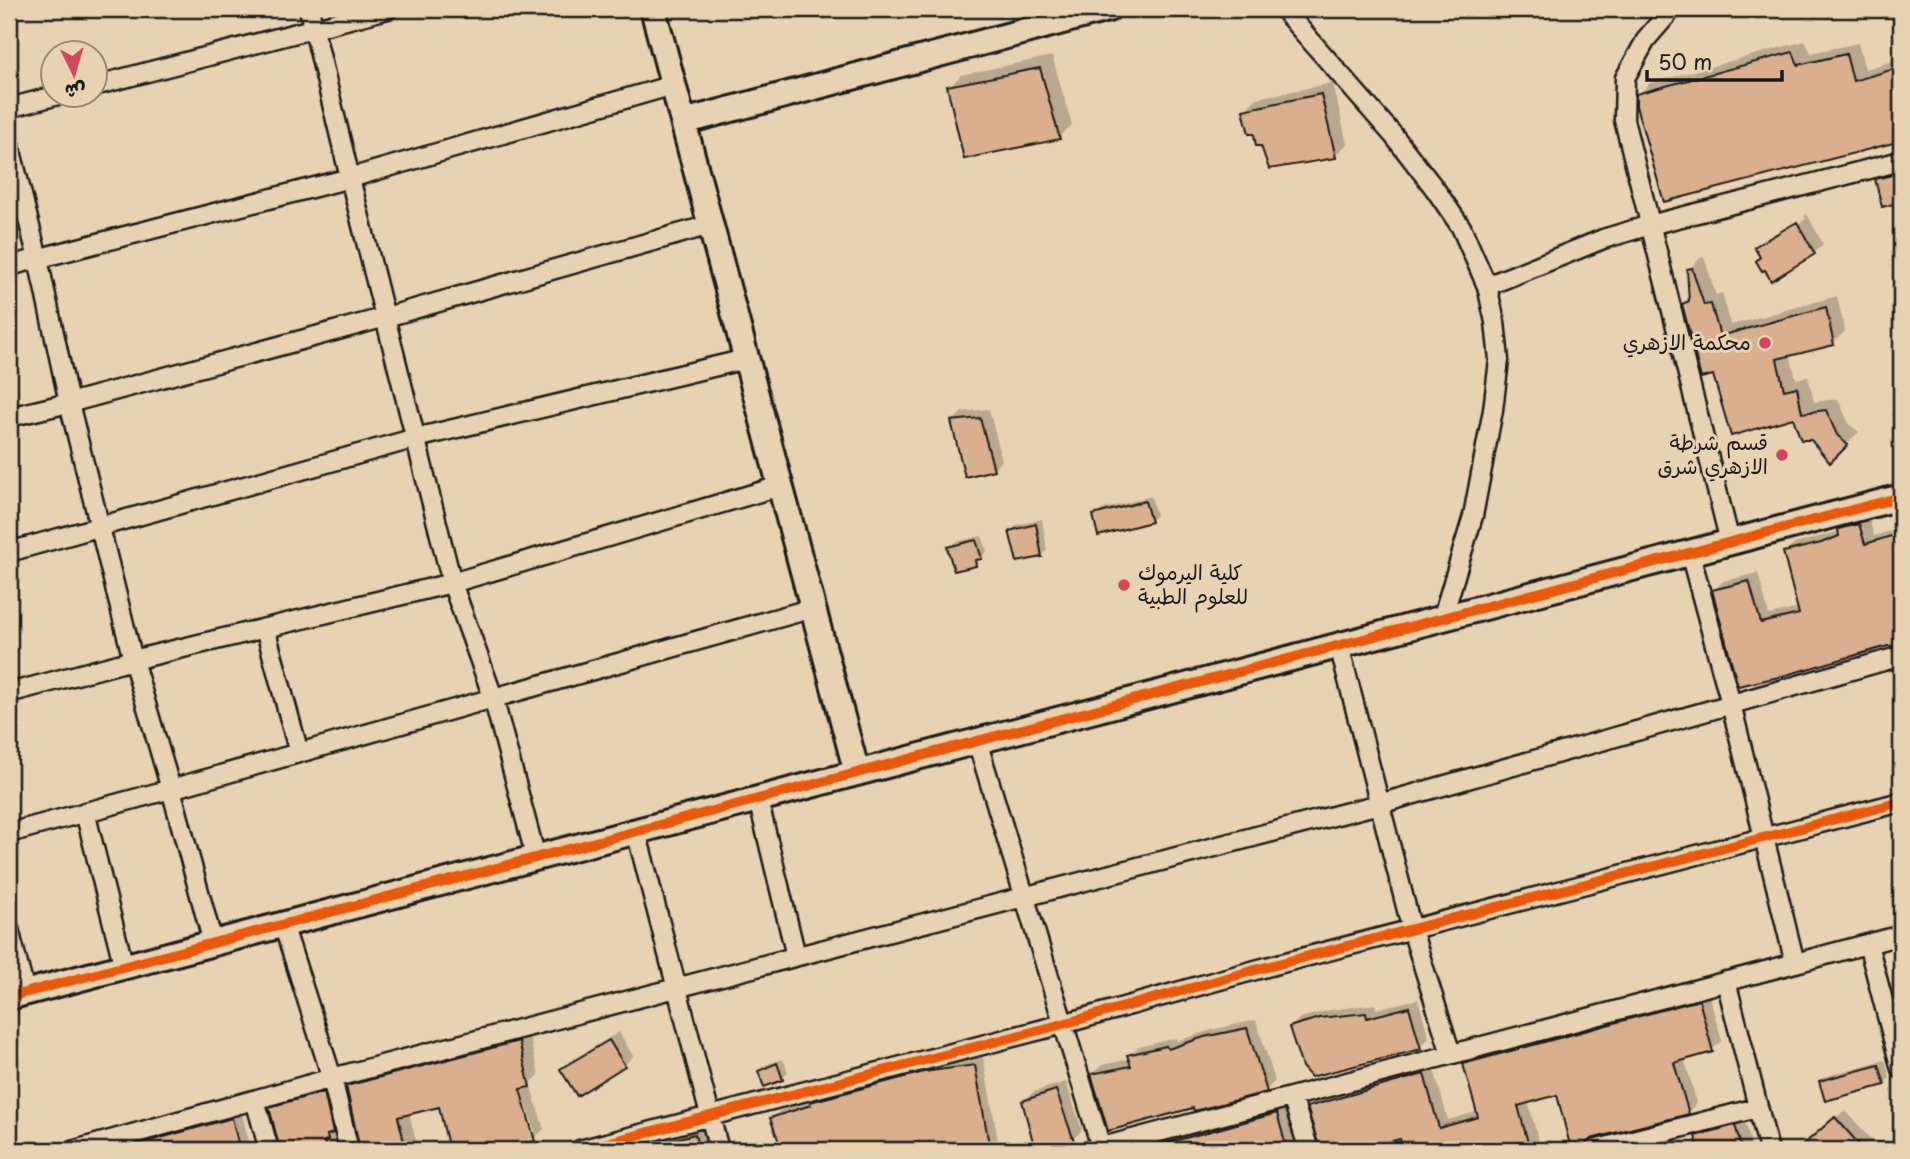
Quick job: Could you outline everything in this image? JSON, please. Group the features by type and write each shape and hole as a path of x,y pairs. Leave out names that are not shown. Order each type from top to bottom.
{"street":[{"path":"309,9 453,583 493,697 536,858"},
{"path":"108,82 388,9"},
{"path":"653,9 857,773"},
{"path":"683,122 1045,17 1108,9"},
{"path":"1283,9 1394,136 1435,189 1461,227 1487,286 1495,322 1499,360 1493,410 1473,516 1442,619"},
{"path":"1672,9 1647,38 1625,78 1624,120 1730,542"},
{"path":"9,266 350,178 673,85"},
{"path":"9,108 38,100"},
{"path":"9,143 38,259 69,403 133,660 172,789 213,943"},
{"path":"1487,286 1603,239 1901,161"},
{"path":"9,417 386,317 710,225"},
{"path":"9,552 416,438 746,359"},
{"path":"9,693 133,660 453,583 780,486"},
{"path":"9,929 17,995 1901,497"},
{"path":"1690,552 1796,963"},
{"path":"9,833 813,608"},
{"path":"265,628 299,752"},
{"path":"1339,645 1412,930 1451,1054"},
{"path":"75,1150 138,1142 255,1100 332,1078 1379,804 1901,656"},
{"path":"976,741 1063,1024 1096,1149 1901,935"},
{"path":"758,799 796,957"},
{"path":"580,1150 1901,802"},
{"path":"85,812 124,967"},
{"path":"636,831 719,1150"},
{"path":"283,924 332,1078 349,1150"},
{"path":"1868,944 1901,1069"},
{"path":"1726,981 1769,1150"},
{"path":"1292,1097 1308,1150"},
{"path":"255,1100 269,1150"},
{"path":"1594,1150 1757,1108"}],"building":[{"path":"1793,52 1798,65 1846,54 1853,81 1901,67 1901,141 1664,202 1636,106 1636,94"},
{"path":"1040,68 1060,139 964,159 947,86"},
{"path":"1321,94 1336,158 1269,169 1261,146 1256,146 1254,134 1249,134 1243,110"},
{"path":"1901,173 1901,202 1882,207 1875,179"},
{"path":"1797,222 1815,254 1771,281 1756,261 1760,257 1754,247"},
{"path":"1692,268 1704,305 1711,304 1720,336 1826,307 1834,345 1777,359 1784,390 1797,387 1802,413 1826,410 1837,435 1848,445 1830,463 1811,440 1801,440 1793,418 1731,436 1713,375 1701,378 1682,304 1689,301 1687,269"},
{"path":"980,418 994,470 965,477 951,421"},
{"path":"1145,501 1151,522 1098,536 1093,515"},
{"path":"1036,524 1042,557 1017,562 1009,531"},
{"path":"1859,524 1865,544 1901,533 1901,645 1888,646 1738,686 1712,590 1749,581 1761,623 1799,614 1783,552 1821,543 1839,536 1838,529"},
{"path":"976,540 982,559 975,560 976,566 954,571 947,547"},
{"path":"1699,1000 1713,1052 1674,1063 1689,1114 1591,1139 1584,1146 1571,1149 1557,1095 1518,1106 1530,1150 1403,1150 1400,1139 1358,1150 1320,1150 1307,1107 1424,1074 1439,1128 1478,1117 1463,1064"},
{"path":"1409,1007 1421,1049 1311,1077 1302,1067 1289,1027 1319,1018 1366,1013 1367,1018"},
{"path":"1247,1028 1267,1092 1108,1131 1091,1074 1131,1066 1127,1055 1166,1046 1168,1049 1204,1037"},
{"path":"609,1040 625,1066 577,1096 560,1069"},
{"path":"519,1041 530,1087 520,1089 535,1141 503,1150 449,1150 439,1107 398,1117 406,1150 360,1150 346,1086"},
{"path":"777,1063 783,1080 764,1087 758,1071"},
{"path":"975,1065 990,1150 782,1150 770,1118 811,1105 810,1102 924,1072"},
{"path":"1879,1065 1885,1085 1825,1101 1819,1081"},
{"path":"1056,1090 1074,1141 1035,1149 1022,1101"},
{"path":"324,1092 333,1133 327,1135 328,1140 324,1141 327,1150 280,1150 269,1107"},
{"path":"1277,1113 1287,1150 1156,1150 1156,1146"},
{"path":"1835,1117 1864,1150 1797,1150"},
{"path":"232,1118 240,1150 128,1150 128,1147"},
{"path":"1735,1125 1742,1150 1699,1150 1695,1136"},
{"path":"695,1134 699,1150 652,1150 651,1145"}],"cycle path":[{"path":"9,997 1901,497"},
{"path":"580,1150 1901,802"}],"place":[{"name":"محكمة الازهري","path":"1765,343"},
{"name":"قسم شرطة الازهري شرق","path":"1782,455"},
{"name":"كلية اليرموك للعلوم الطبية","path":"1124,585"}]}
